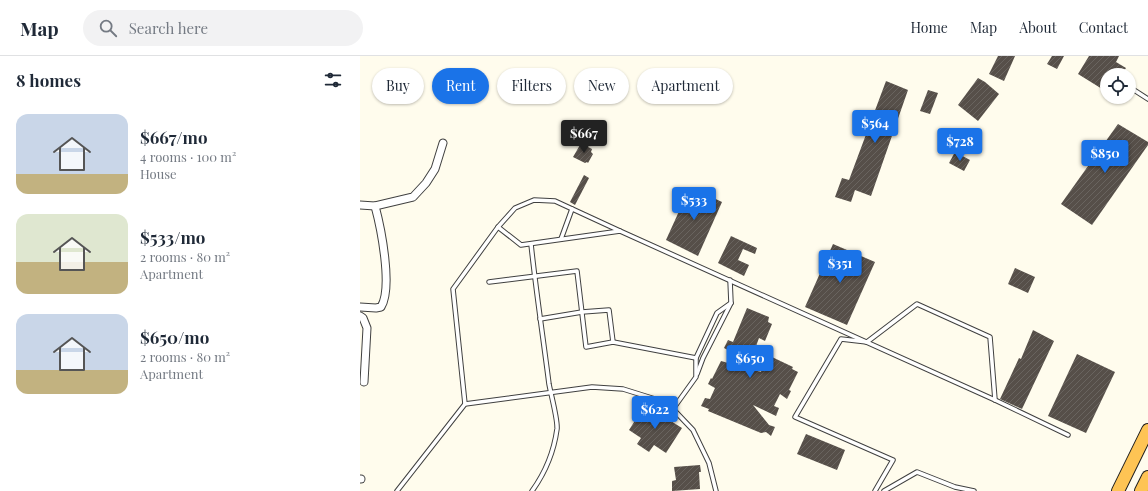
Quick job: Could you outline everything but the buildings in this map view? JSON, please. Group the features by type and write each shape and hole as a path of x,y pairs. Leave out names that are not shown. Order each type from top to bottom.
{"highway":[{"path":"1118,491 1148,430"},
{"path":"1140,491 1148,477"}],"street":[{"path":"360,205 375,206 413,197 426,184 435,169 443,143"},
{"path":"360,306 376,308 381,307 386,291 384,249 375,206"},
{"path":"360,316 363,318 367,328 364,382"}],"lane":[{"path":"1136,91 1148,99"},
{"path":"466,404 453,289 498,227 515,208 534,200 555,201 995,400 1068,435"},
{"path":"561,239 572,209"},
{"path":"498,227 521,245 620,231"},
{"path":"531,244 540,319 557,428 552,452 541,479 532,491"},
{"path":"489,282 577,271 586,347 613,342 696,358"},
{"path":"673,409 696,377 703,358 731,303 730,280"},
{"path":"696,377 696,358 717,313 731,303"},
{"path":"875,491 893,460 795,417 841,339 867,342 917,304 990,337 995,400"},
{"path":"540,319 582,312 609,310 613,342"},
{"path":"397,491 466,404 592,388 623,389 655,399 673,409 693,430 710,463 716,491"},
{"path":"884,491 918,472 955,487 974,491"}]}
